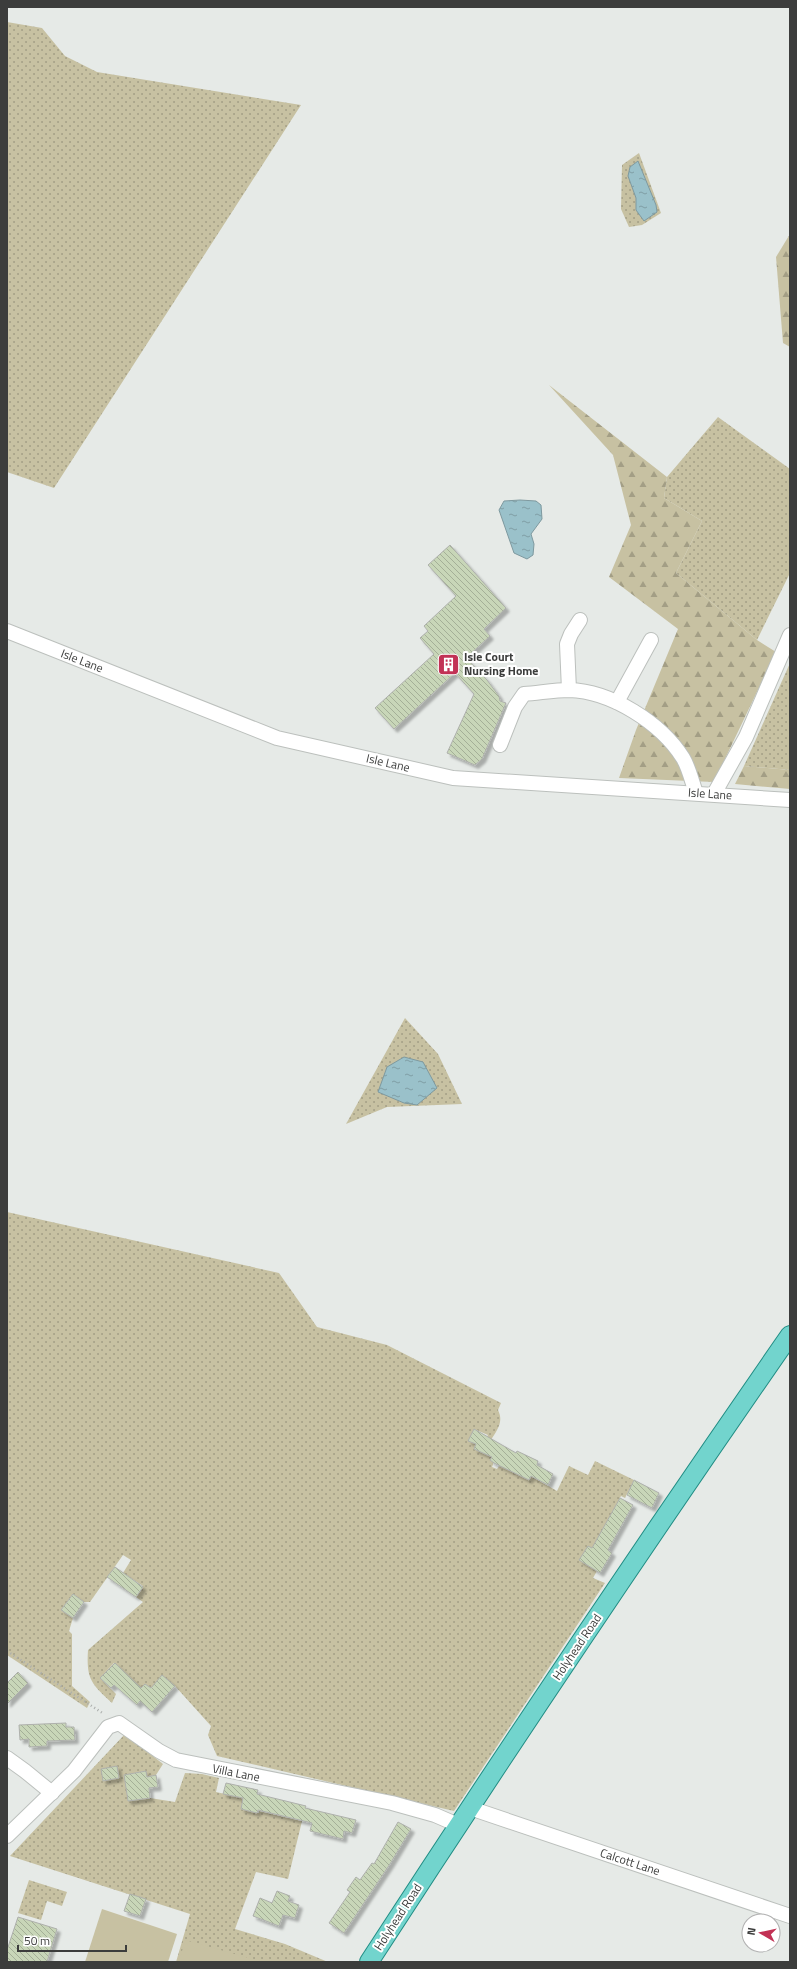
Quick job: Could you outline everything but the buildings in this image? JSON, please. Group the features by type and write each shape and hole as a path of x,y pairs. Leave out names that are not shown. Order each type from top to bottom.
{"main road":[{"name":"Holyhead Road","path":"369,1962 458,1825 678,1497 790,1336"}],"street":[{"path":"569,690 567,644 571,634 580,620"},
{"name":"Isle Lane","path":"7,631 285,739 454,778 696,792 790,800"},
{"path":"714,794 746,737 790,635"},
{"path":"617,702 651,640"},
{"path":"500,745 514,707 524,694 569,690 594,693 617,702 654,726 672,743 684,760 696,792"},
{"path":"7,1836 74,1771 108,1727 119,1723"},
{"name":"Villa Lane","path":"119,1723 159,1751 176,1760 392,1803 435,1814 458,1825"},
{"path":"7,1758 26,1771 52,1793"},
{"name":"Calcott Lane","path":"470,1808 790,1916"}],"path":[{"path":"7,1651 52,1682 119,1723"}],"green space":[{"path":"7,22 42,28 65,56 97,72 301,105 54,488 7,472"},
{"path":"639,153 661,213 642,225 629,227 621,209 622,165"},
{"path":"790,234 790,347 783,343 776,257"},
{"path":"549,385 667,477 664,498 702,521 676,573 757,640 776,652 714,782 619,778 636,730 678,629 609,577 631,525 613,455"},
{"path":"718,417 790,469 790,573 757,640 676,573 702,521 664,498 667,477"},
{"path":"790,663 790,770 744,766"},
{"path":"744,766 790,770 790,789 735,784"},
{"path":"405,1018 438,1054 462,1104 387,1107 346,1124"},
{"path":"7,1212 279,1273 317,1327 387,1345 501,1403 498,1410 500,1414 500,1422 491,1440 486,1438 488,1435 474,1429 469,1441 476,1444 474,1449 492,1457 490,1460 494,1462 492,1467 497,1469 500,1465 529,1480 531,1476 557,1491 569,1466 588,1475 595,1461 634,1480 625,1498 621,1496 600,1535 609,1540 580,1560 597,1571 593,1578 605,1583 454,1811 217,1756 208,1735 211,1726 175,1686 151,1688 145,1684 140,1689 114,1663 100,1678 116,1694 112,1703 95,1686 89,1675 88,1650 143,1602 136,1597 143,1586 123,1573 131,1560 123,1555 90,1602 84,1602 73,1594 61,1610 73,1618 69,1631 72,1634 72,1686 90,1702 87,1708 7,1655"},
{"path":"125,1734 163,1764 156,1775 147,1777 145,1771 130,1774 130,1779 125,1780 128,1801 150,1798 175,1802 185,1773 202,1774 219,1778 216,1792 243,1798 241,1809 259,1813 259,1811 302,1821 288,1879 256,1872 235,1929 285,1944 328,1962 176,1962 190,1914 10,1856"},
{"path":"29,1880 67,1892 62,1906 47,1901 41,1920 18,1913"},
{"path":"102,1909 177,1934 168,1962 85,1962"},
{"path":"185,1940 263,1962 179,1962"}],"water":[{"path":"638,161 656,205 657,212 644,221 636,210 636,198 628,176 630,167"},
{"path":"504,501 536,501 541,505 542,519 531,534 534,544 533,555 527,559 514,553 499,510"},
{"path":"404,1057 423,1062 437,1088 417,1105 404,1103 378,1092 387,1067"}],"place":[{"name":"Isle Court Nursing Home","path":"448,664"}]}
